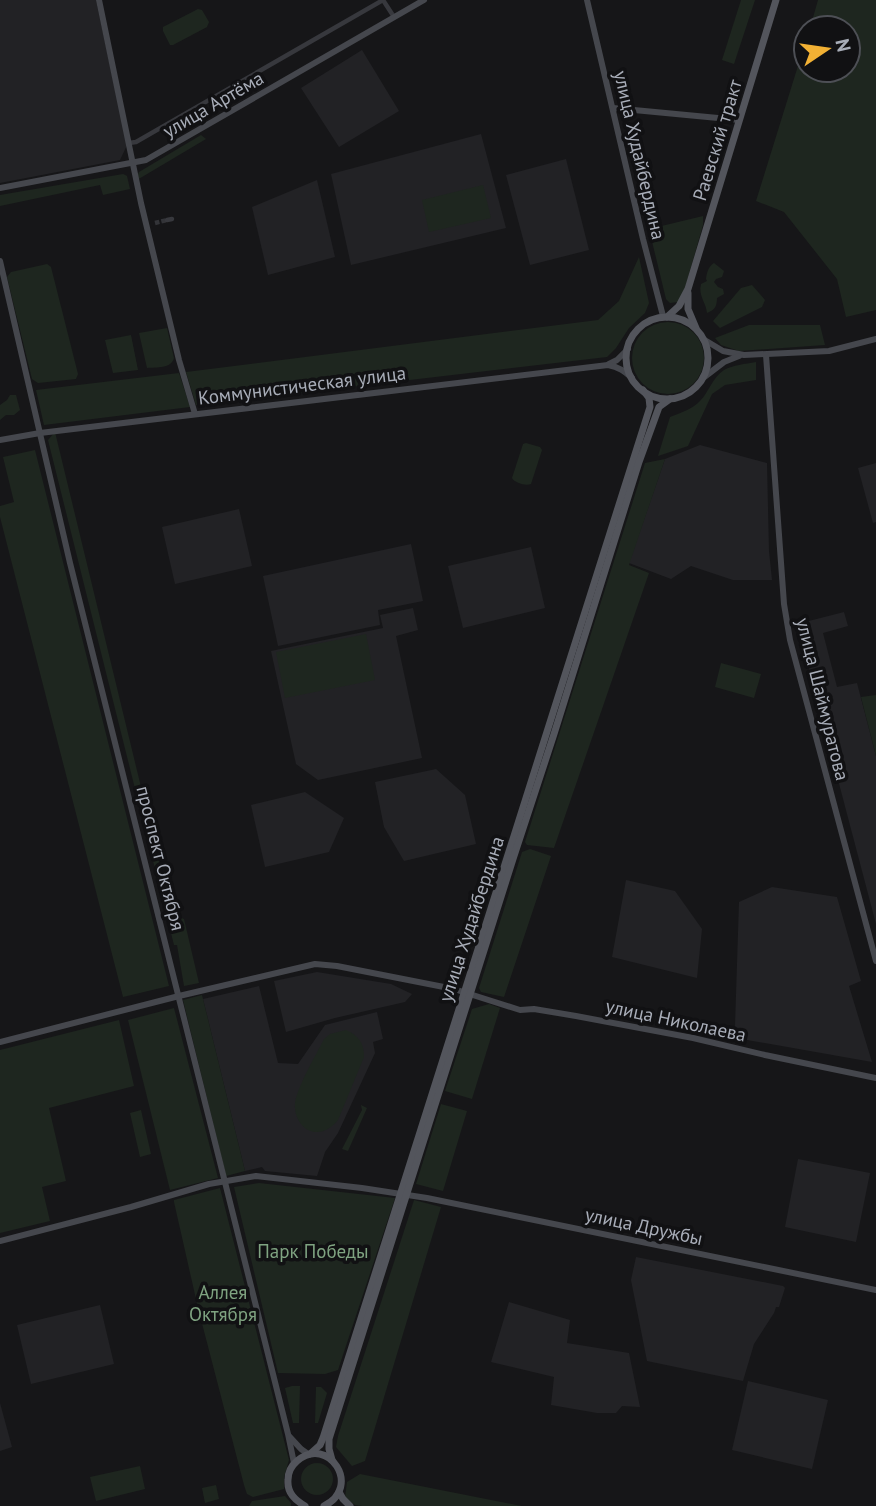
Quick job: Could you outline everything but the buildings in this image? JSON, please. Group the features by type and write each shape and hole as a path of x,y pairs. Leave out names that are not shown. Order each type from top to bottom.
{"main road":[{"path":"99,0 146,226 195,414"},
{"name":"улица Артёма","path":"0,188 146,160 424,0"},
{"name":"улица Худайбердина","path":"587,0 665,317"},
{"name":"Раевский тракт","path":"665,317 679,306 688,289 776,0"},
{"path":"613,108 739,120"},
{"name":"проспект Октября","path":"0,261 41,445 288,1434 293,1463"},
{"name":"Раевский тракт","path":"688,289 688,309 697,330"},
{"path":"632,378 628,368 631,339 643,325 665,317 688,323 703,339 708,359 703,378"},
{"path":"703,339 723,351 744,355 835,350 876,340"},
{"path":"608,365 628,349"},
{"path":"608,365 624,370 643,390 653,396 670,399 690,392 724,362 744,355"},
{"name":"улица Шаймуратова","path":"766,355 784,604 790,640 876,961"},
{"name":"Коммунистическая улица","path":"0,440 608,365"},
{"name":"улица Худайбердина","path":"339,1492 341,1476 332,1460 329,1439 650,407 649,398 643,390"},
{"name":"улица Худайбердина","path":"467,992 557,724 639,462 659,407 670,399"},
{"name":"улица Николаева","path":"0,1042 315,964 467,992 520,1010 534,1009 693,1038 876,1077"},
{"name":"улица Дружбы","path":"0,1241 224,1181 256,1176 403,1195 876,1290"},
{"name":"улица Худайбердина","path":"309,1454 323,1438 403,1195"},
{"path":"288,1434 309,1454"},
{"path":"305,1506 296,1503 288,1486 289,1471 293,1463 309,1454 326,1455 332,1460"},
{"path":"324,1506 339,1492 351,1506"}],"street":[{"path":"129,143 136,142 383,0 394,17"},
{"path":"146,226 155,223"}],"shaded area":[{"path":"0,0 96,0 127,145 120,160 0,183"},
{"path":"362,50 399,111 339,147 301,88"},
{"path":"481,134 506,228 351,265 331,174"},
{"path":"566,159 589,250 530,265 506,175"},
{"path":"317,180 335,257 268,275 252,207"},
{"path":"700,445 767,463 772,580 733,580 691,566 671,579 629,563 665,459"},
{"path":"876,463 876,522 873,523 858,468"},
{"path":"239,509 252,566 175,584 162,527"},
{"path":"411,544 423,601 378,610 380,625 278,646 263,576"},
{"path":"531,547 545,608 463,628 448,566"},
{"path":"413,608 418,630 396,636 422,758 318,780 296,764 271,651 383,628 380,615"},
{"path":"844,612 848,626 823,633 837,687 857,683 876,756 876,924 797,624"},
{"path":"436,769 465,795 476,844 404,861 384,827 375,782"},
{"path":"305,792 344,818 329,852 265,867 251,805"},
{"path":"626,880 675,891 702,929 697,978 612,957"},
{"path":"772,887 837,897 861,981 849,986 872,1062 736,1038 739,902"},
{"path":"317,972 391,984 412,994 405,1002 286,1032 274,981"},
{"path":"259,986 278,1063 298,1064 325,1025 377,1012 383,1039 373,1042 375,1053 338,1133 325,1152 317,1176 265,1171 262,1167 245,1171 203,999"},
{"path":"798,1159 870,1173 856,1242 785,1227"},
{"path":"636,1257 785,1288 779,1307 776,1307 754,1344 743,1381 647,1361 631,1280"},
{"path":"509,1302 570,1320 567,1343 629,1353 640,1407 622,1406 616,1413 597,1413 551,1405 554,1377 491,1362"},
{"path":"100,1305 114,1364 31,1384 17,1325"},
{"path":"748,1381 828,1400 812,1469 732,1450"},
{"path":"0,1403 12,1447 0,1451"}],"green space":[{"path":"741,0 755,0 734,64 722,60"},
{"path":"818,0 876,0 876,310 846,317 837,279 784,212 756,201 792,84 862,84 862,14 814,14"},
{"path":"198,9 202,10 209,22 207,27 170,45 163,27"},
{"path":"201,135 206,139 137,180 139,172"},
{"path":"123,174 127,176 130,189 103,195 100,185 0,206 0,195"},
{"path":"483,185 491,218 429,232 422,200"},
{"path":"703,216 703,225 685,288 678,302 670,303 666,299 649,229"},
{"path":"639,257 649,303 645,313 629,328 607,357 196,405 186,372 598,320 619,301"},
{"path":"714,263 724,271 722,277 714,282 723,289 724,294 717,298 715,307 707,313 700,288 701,284 707,281 708,270"},
{"path":"47,264 51,267 78,374 76,379 38,383 32,379 7,277 11,272"},
{"path":"752,285 765,300 762,307 720,328 713,321 741,288"},
{"path":"668,322 688,328 698,338 704,358 698,378 688,388 668,394 648,388 638,378 632,358 638,338 648,328"},
{"path":"749,325 820,325 825,345 739,351 721,345 715,338"},
{"path":"167,328 174,358 172,362 163,367 147,368 139,333"},
{"path":"131,335 138,370 113,373 105,340"},
{"path":"756,362 756,380 725,385 712,394 688,446 658,456 670,417 697,404 724,370"},
{"path":"179,373 190,407 44,425 36,390"},
{"path":"10,395 16,395 20,410 0,420 0,405"},
{"path":"55,432 172,915 184,919 199,983 184,986 177,945 174,945 48,440"},
{"path":"523,444 542,450 531,484 526,485 512,478"},
{"path":"35,450 169,986 123,997 0,517 0,506 14,502 3,457"},
{"path":"665,459 629,565 649,573 554,848 527,845 525,842 645,463"},
{"path":"366,634 375,680 285,698 276,652"},
{"path":"721,663 761,674 754,698 715,687"},
{"path":"876,695 876,756 861,697"},
{"path":"530,849 551,856 504,997 481,992 479,988 522,852"},
{"path":"202,995 245,1171 226,1176 183,1000"},
{"path":"489,1004 500,1008 472,1099 445,1091 472,1009"},
{"path":"174,1008 218,1178 170,1190 128,1020"},
{"path":"119,1020 134,1086 49,1108 66,1181 42,1187 50,1221 0,1233 0,1050"},
{"path":"346,1030 360,1040 364,1057 338,1120 325,1130 309,1130 301,1124 296,1114 295,1103 299,1090 324,1039 330,1034"},
{"path":"441,1104 467,1111 443,1191 416,1184"},
{"path":"361,1105 367,1108 348,1151 342,1149 362,1110"},
{"path":"141,1110 151,1154 140,1157 130,1113"},
{"name":"Парк Победы","path":"259,1183 395,1198 338,1370 325,1374 278,1373 234,1187"},
{"name":"Аллея Октября","path":"220,1188 289,1460 284,1489 253,1497 247,1494 244,1485 198,1308 174,1202"},
{"path":"414,1200 441,1207 365,1461 352,1466 336,1447 338,1436"},
{"path":"300,1386 299,1423 293,1423 285,1388"},
{"path":"316,1387 321,1387 327,1393 318,1423 315,1423"},
{"path":"317,1463 328,1468 333,1479 328,1490 317,1495 306,1490 301,1479 306,1468"},
{"path":"140,1466 145,1489 96,1501 90,1477"},
{"path":"360,1474 522,1506 355,1505 345,1498 347,1482"},
{"path":"216,1485 219,1499 205,1503 202,1488"},
{"path":"285,1496 291,1506 249,1506 252,1501"}],"tunnel":[{"path":"155,223 167,220"}]}
